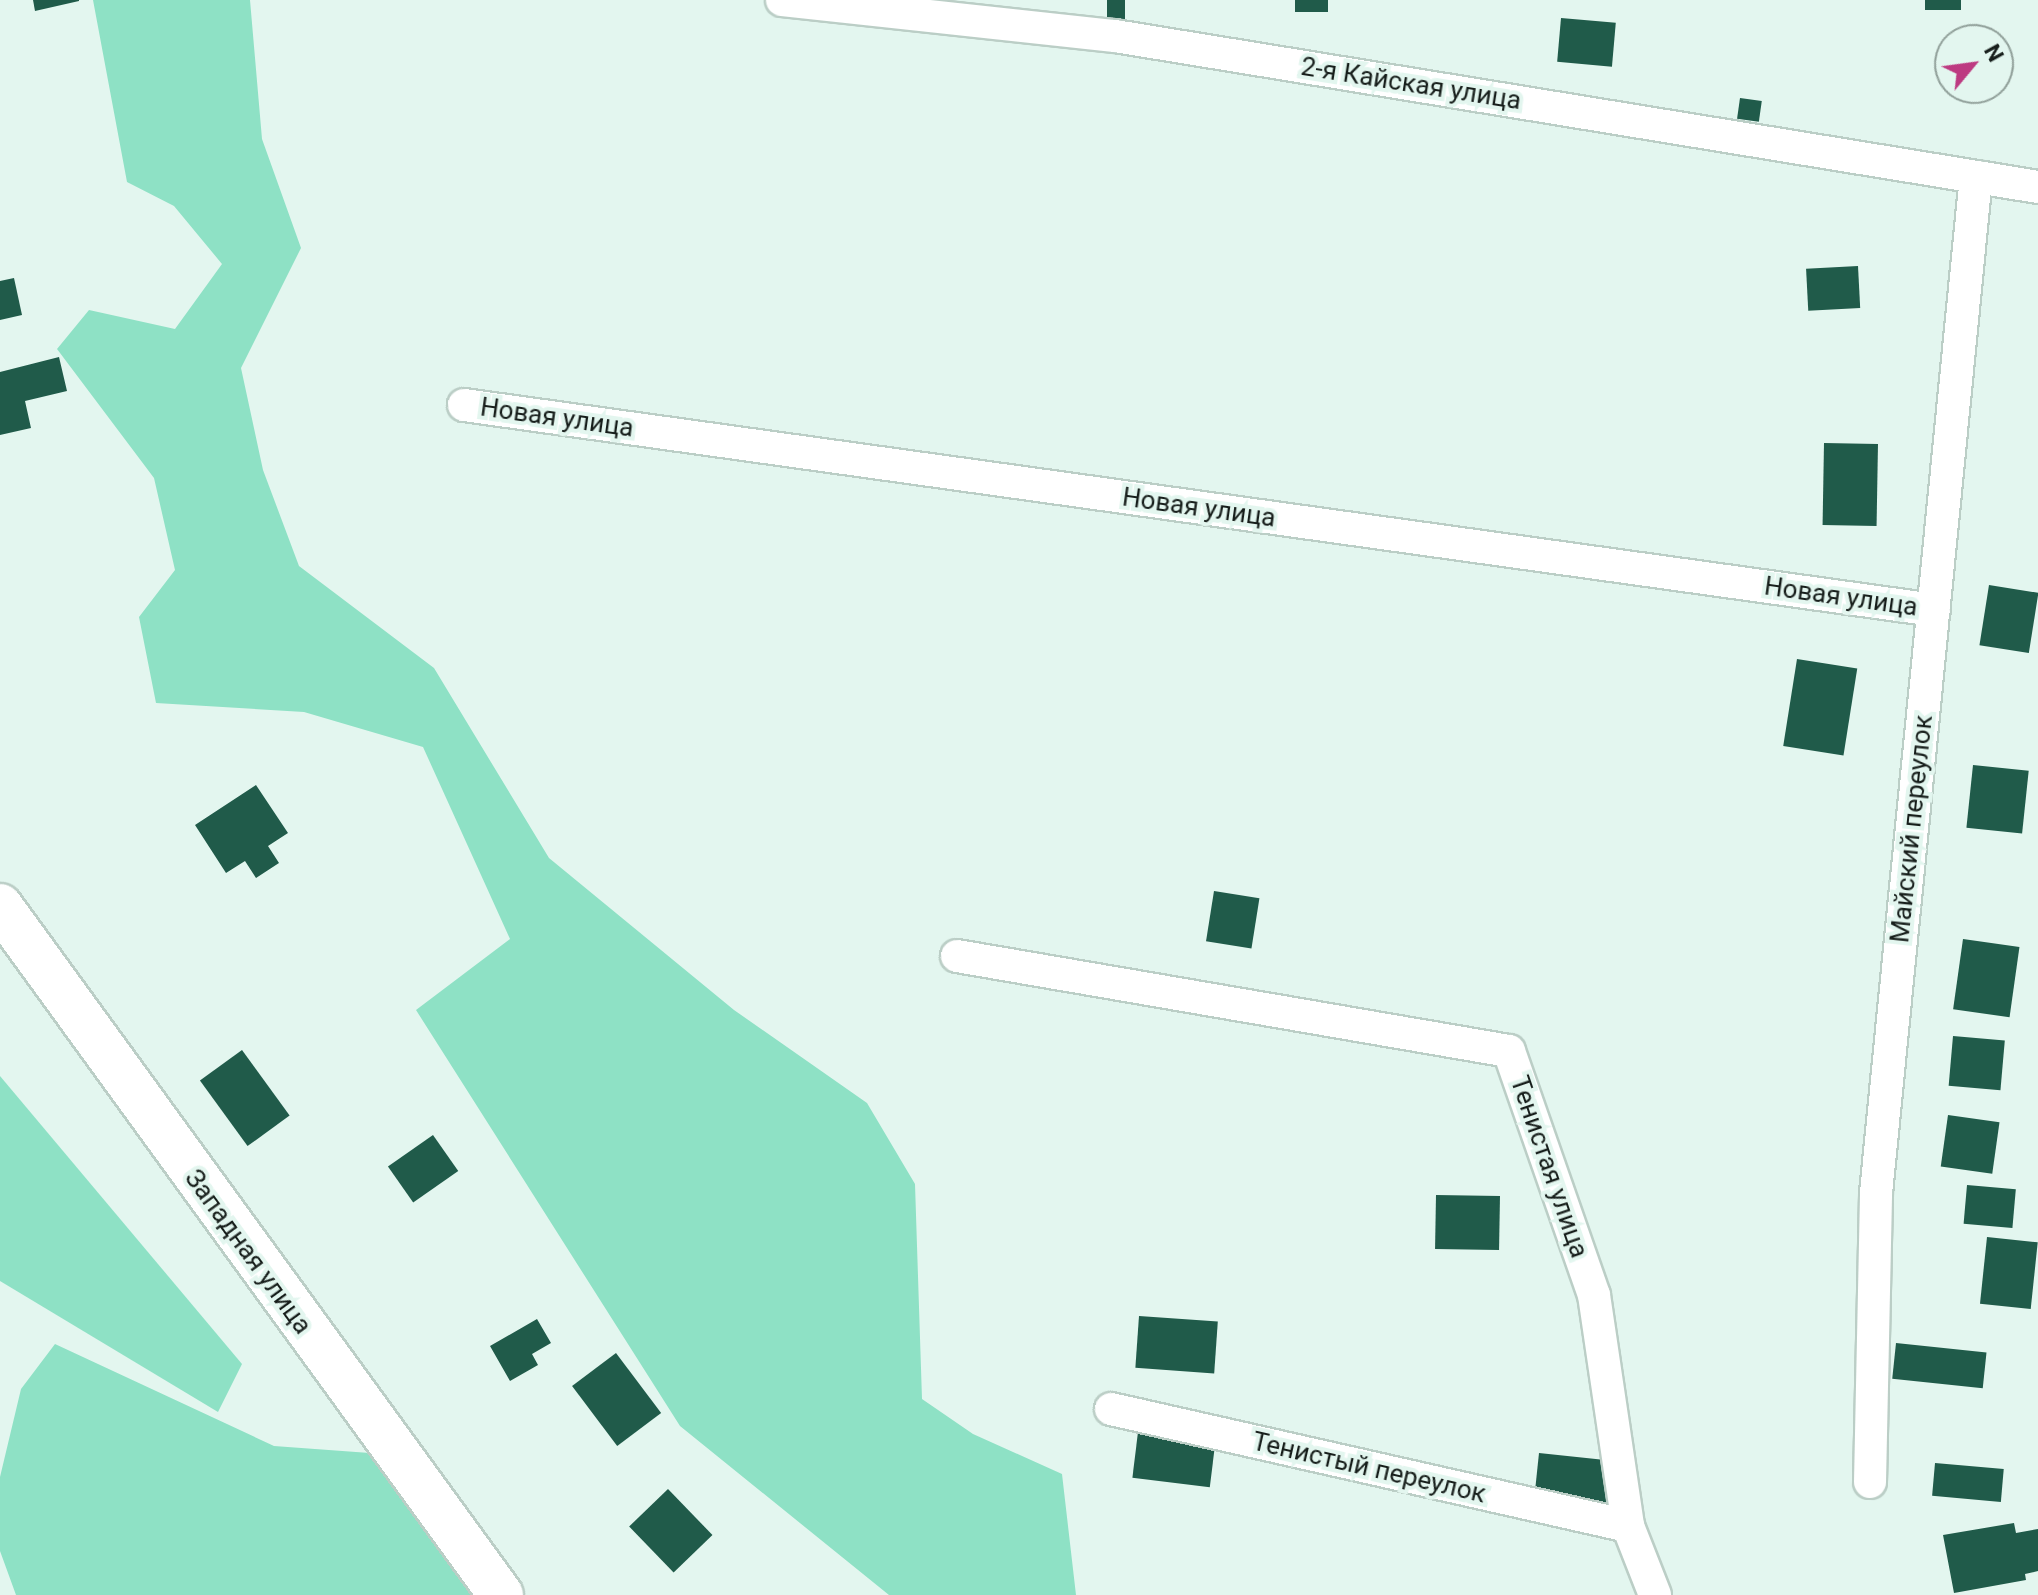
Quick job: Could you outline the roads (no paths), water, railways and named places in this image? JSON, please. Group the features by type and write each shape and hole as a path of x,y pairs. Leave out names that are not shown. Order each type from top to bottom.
{"main road":[{"name":"Западная улица","path":"0,906 501,1595"}],"street":[{"name":"2-я Кайская улица","path":"782,0 1115,36 2038,187"},
{"name":"Майский переулок","path":"1870,1482 1876,1193 1976,177"},
{"name":"Новая улица","path":"464,405 1934,610"},
{"name":"Тенистая улица","path":"957,956 1509,1051 1594,1295 1628,1526 1655,1595"},
{"name":"Тенистый переулок","path":"1111,1409 1628,1526"}]}
